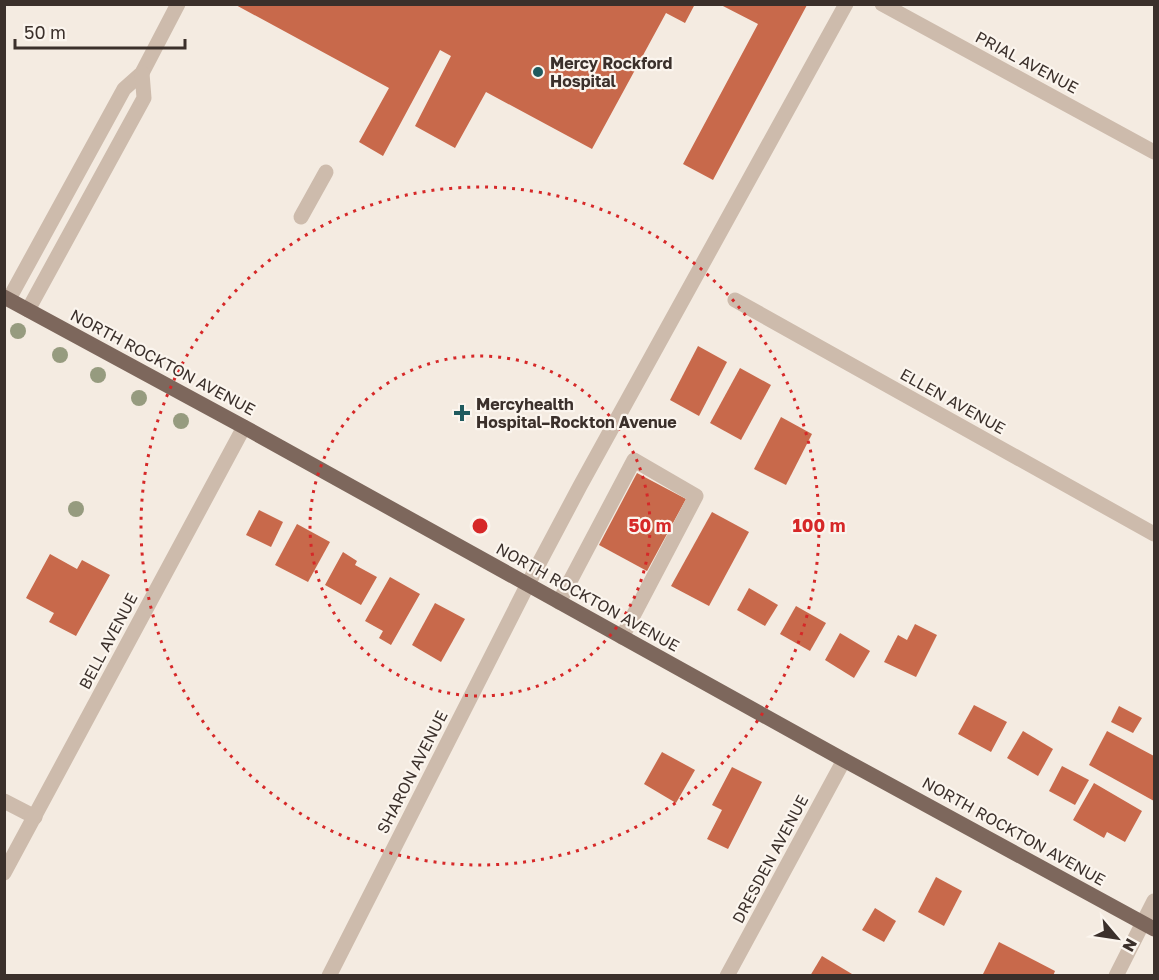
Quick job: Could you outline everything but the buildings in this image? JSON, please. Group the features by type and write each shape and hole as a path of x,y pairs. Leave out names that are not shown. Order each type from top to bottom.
{"main road":[{"name":"NORTH ROCKTON AVENUE","path":"7,298 244,426 844,760 1149,926"}],"street":[{"path":"7,298 124,89 142,73 178,4"},
{"name":"SHARON AVENUE","path":"329,975 580,486 846,4"},
{"name":"PRIAL AVENUE","path":"882,4 1155,152"},
{"path":"28,310 144,98 142,73"},
{"path":"301,217 326,172"},
{"name":"ELLEN AVENUE","path":"735,300 1155,534"},
{"name":"BELL AVENUE","path":"4,873 244,426"},
{"path":"559,602 634,460 696,496 622,637"},
{"name":"DRESDEN AVENUE","path":"728,975 844,760"},
{"path":"4,801 35,817"},
{"path":"1116,975 1149,926 1155,901"}],"place":[{"name":"Mercy Rockford Hospital","path":"538,72"},
{"name":"Mercyhealth Hospital–Rockton Avenue","path":"462,413"}]}
